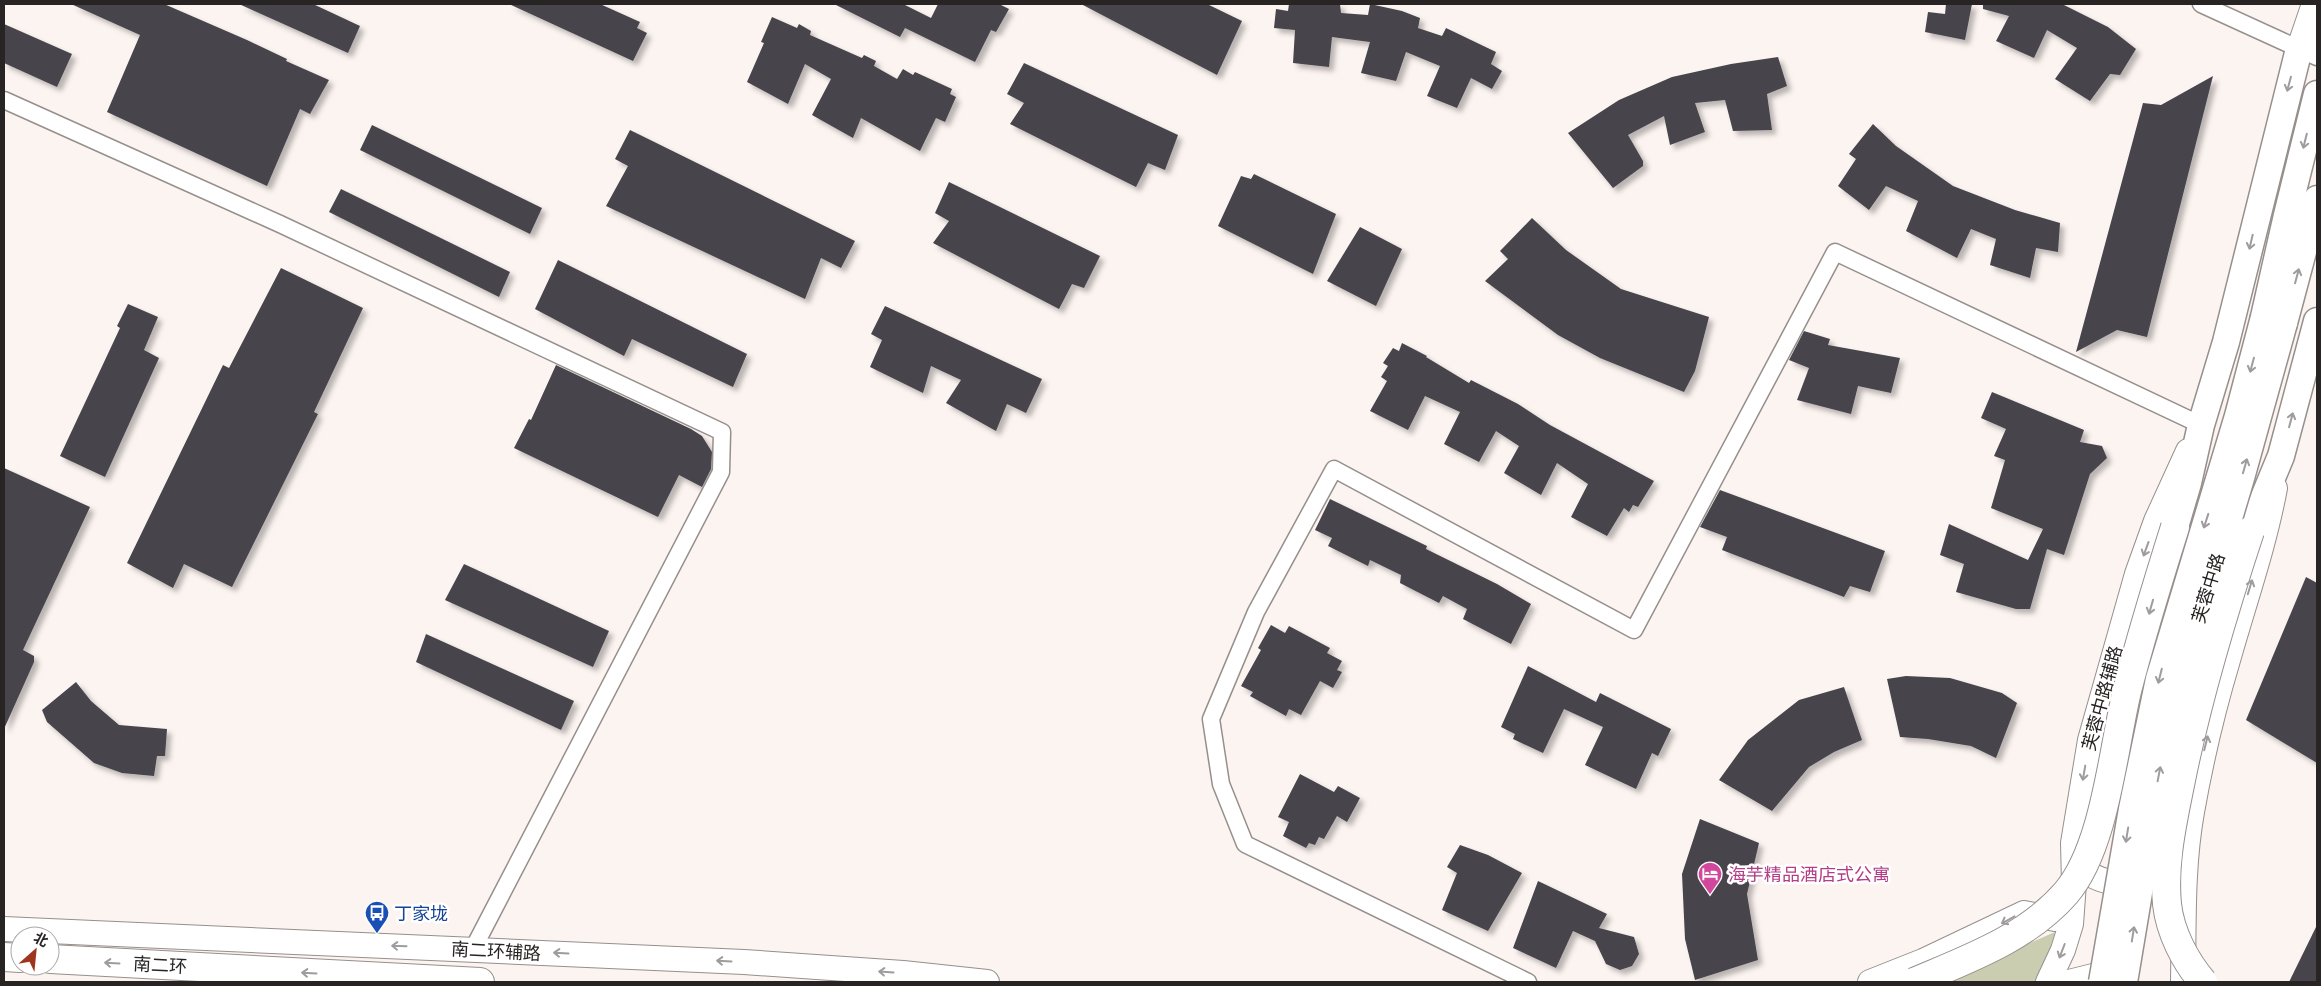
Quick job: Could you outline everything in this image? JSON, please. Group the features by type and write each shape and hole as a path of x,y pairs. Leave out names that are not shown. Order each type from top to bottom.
{"highway":[{"path":"1914,982 2017,935 2049,911 2068,891 2086,861 2098,826 2127,691 2175,527"},
{"path":"2203,982 2192,969 2178,942 2167,905 2169,848 2188,746 2205,677 2250,531"},
{"name":"南二环","path":"60,961 480,982"}],"main road":[{"path":"2175,527 2188,483 2200,425 2317,26"},
{"path":"2274,320 2286,216 2317,94"},
{"name":"芙蓉中路","path":"2102,982 2132,809 2159,679 2238,416 2317,199"},
{"name":"芙蓉中路","path":"2124,982 2154,801 2176,699 2274,320"},
{"path":"2250,531 2281,456 2317,321"}],"street":[{"path":"2201,4 2308,53 2314,4"},
{"path":"4,100 280,224 722,432 721,472 473,949"},
{"path":"1528,982 1245,844 1221,784 1211,719 1256,612 1334,469 1634,630 1835,252 2200,425"},
{"name":"芙蓉中路辅路","path":"2048,982 2063,950 2071,924 2074,883 2073,843 2090,740 2135,583 2156,521 2200,425"},
{"path":"2183,982 2183,895 2187,853 2201,764 2227,661 2268,526 2281,456"},
{"path":"2073,843 2078,863 2088,874 2111,882 2147,890 2172,882 2180,872 2187,853"},
{"path":"1870,982 1923,961 2024,913 2036,913 2071,924"},
{"name":"南二环辅路","path":"4,929 744,962 903,973 987,982"},
{"path":"2069,982 2101,974 2127,978 2137,982"}],"green space":[{"path":"2055,932 2040,982 1940,982"}],"building":[{"path":"71,4 164,4 247,40 287,59 286,61 329,80 310,114 300,109 267,186 107,112 140,35"},
{"path":"239,4 313,4 360,26 348,53"},
{"path":"509,4 600,4 640,22 637,28 647,33 633,61"},
{"path":"834,4 903,4 931,18 938,4 999,4 1009,9 996,32 991,30 975,62 905,28 900,37"},
{"path":"1081,4 1207,4 1242,21 1217,75"},
{"path":"1289,4 1340,4 1341,13 1368,15 1370,4 1402,11 1420,18 1418,28 1442,36 1446,28 1496,52 1491,64 1502,71 1492,89 1471,78 1457,108 1427,96 1440,66 1406,52 1396,81 1361,73 1370,42 1332,37 1329,67 1293,63 1295,30 1274,28 1276,9 1288,11"},
{"path":"1946,4 1972,4 1965,40 1925,32 1928,12 1945,14"},
{"path":"1983,4 2062,4 2108,27 2136,49 2120,75 2110,74 2090,101 2055,79 2077,48 2047,30 2034,58 1996,41 2009,16 1983,9"},
{"path":"772,17 797,28 799,24 811,31 810,35 862,58 864,55 876,61 874,66 897,79 903,69 913,75 915,72 952,89 950,94 956,97 945,122 936,118 920,151 861,118 853,138 812,115 831,79 805,64 788,104 747,82 764,43 761,42"},
{"path":"4,24 72,54 57,87 4,63"},
{"path":"1778,57 1787,86 1767,94 1772,130 1733,131 1725,100 1695,103 1705,132 1670,145 1664,116 1628,135 1643,161 1643,166 1613,188 1568,133 1619,100 1672,77 1731,64"},
{"path":"1024,63 1178,135 1165,170 1148,163 1136,187 1010,124 1024,103 1007,94"},
{"path":"2213,76 2147,337 2117,330 2076,352 2143,103 2161,105"},
{"path":"1873,124 1896,146 1953,186 2015,210 2060,223 2058,252 2036,248 2030,278 1990,265 1996,239 1971,229 1957,258 1906,231 1918,201 1886,186 1869,210 1838,186 1856,159 1849,154"},
{"path":"372,125 542,208 530,234 360,150"},
{"path":"630,130 855,241 841,268 821,258 805,299 606,206 628,166 615,159"},
{"path":"1254,174 1336,214 1313,274 1218,226 1241,176 1251,179"},
{"path":"949,182 1100,256 1084,288 1072,284 1059,309 933,243 949,221 935,213"},
{"path":"341,189 510,272 499,297 329,212"},
{"path":"1532,218 1566,250 1621,289 1709,317 1695,371 1684,392 1600,358 1558,335 1485,281 1508,259 1500,251"},
{"path":"1360,227 1402,249 1376,306 1327,281"},
{"path":"558,260 747,354 733,387 632,339 624,356 535,309"},
{"path":"281,268 363,308 314,412 318,414 232,587 184,564 173,588 127,563 223,365 229,368"},
{"path":"128,304 158,317 144,350 159,358 105,477 60,456 120,328 117,326"},
{"path":"885,306 1042,379 1026,413 1007,404 996,431 946,403 961,380 931,366 923,393 870,367 882,340 871,334"},
{"path":"1804,331 1830,339 1828,345 1900,358 1891,393 1858,386 1851,414 1797,400 1809,368 1789,360"},
{"path":"1402,343 1427,356 1469,383 1471,380 1518,404 1550,425 1654,481 1638,507 1633,505 1629,512 1624,508 1607,536 1571,517 1588,484 1557,463 1541,495 1504,473 1519,446 1496,431 1479,462 1444,444 1460,412 1425,396 1408,430 1370,411 1387,381 1381,377 1388,366 1383,363 1393,348 1399,351"},
{"path":"556,365 702,436 712,452 711,469 702,487 679,475 658,517 514,448 529,419 531,420"},
{"path":"1992,392 2084,430 2080,442 2102,446 2107,458 2090,474 2064,555 2047,549 2030,609 2016,609 1956,592 1964,564 1940,555 1949,524 2028,560 2043,529 1991,508 2005,460 1994,456 2006,429 1981,418"},
{"path":"4,468 90,507 23,650 34,656 34,662 4,729"},
{"path":"1720,490 1885,551 1870,592 1850,586 1844,597 1722,550 1727,537 1700,527"},
{"path":"1330,499 1427,546 1426,549 1497,584 1531,604 1511,644 1463,619 1467,609 1443,596 1439,603 1400,583 1401,575 1370,560 1368,566 1328,546 1332,538 1315,530"},
{"path":"464,564 609,631 593,667 445,600"},
{"path":"2306,577 2317,583 2317,763 2246,720"},
{"path":"1271,625 1285,633 1289,626 1330,648 1327,653 1342,661 1337,670 1342,672 1333,688 1320,681 1301,715 1289,709 1286,716 1250,696 1253,692 1241,686 1261,650 1258,648"},
{"path":"426,634 574,701 561,730 416,662"},
{"path":"1528,666 1596,702 1600,693 1671,729 1658,756 1652,753 1636,789 1585,765 1603,727 1564,709 1543,753 1513,739 1515,734 1501,727"},
{"path":"1906,676 1950,678 2002,693 2017,703 1996,758 1971,746 1928,739 1900,737 1887,679"},
{"path":"76,682 91,701 119,725 167,729 165,756 157,756 154,776 122,773 94,763 47,722 42,710"},
{"path":"1844,687 1862,740 1834,752 1809,767 1772,811 1719,780 1748,740 1799,700"},
{"path":"1300,774 1334,792 1338,786 1360,798 1347,822 1337,816 1324,839 1319,837 1315,845 1309,843 1306,848 1283,836 1289,822 1278,817"},
{"path":"1700,819 1759,843 1747,894 1758,960 1695,980 1685,939 1682,874"},
{"path":"1460,845 1488,855 1522,873 1488,931 1442,910 1457,873 1447,867"},
{"path":"1538,881 1607,914 1599,928 1634,937 1639,954 1632,966 1620,970 1606,964 1595,941 1573,931 1556,968 1513,948"},
{"path":"2317,925 2317,982 2289,982"}],"place":[{"name":"海芋精品酒店式公寓","path":"1710,895"},
{"name":"丁家垅","path":"377,934"}]}
